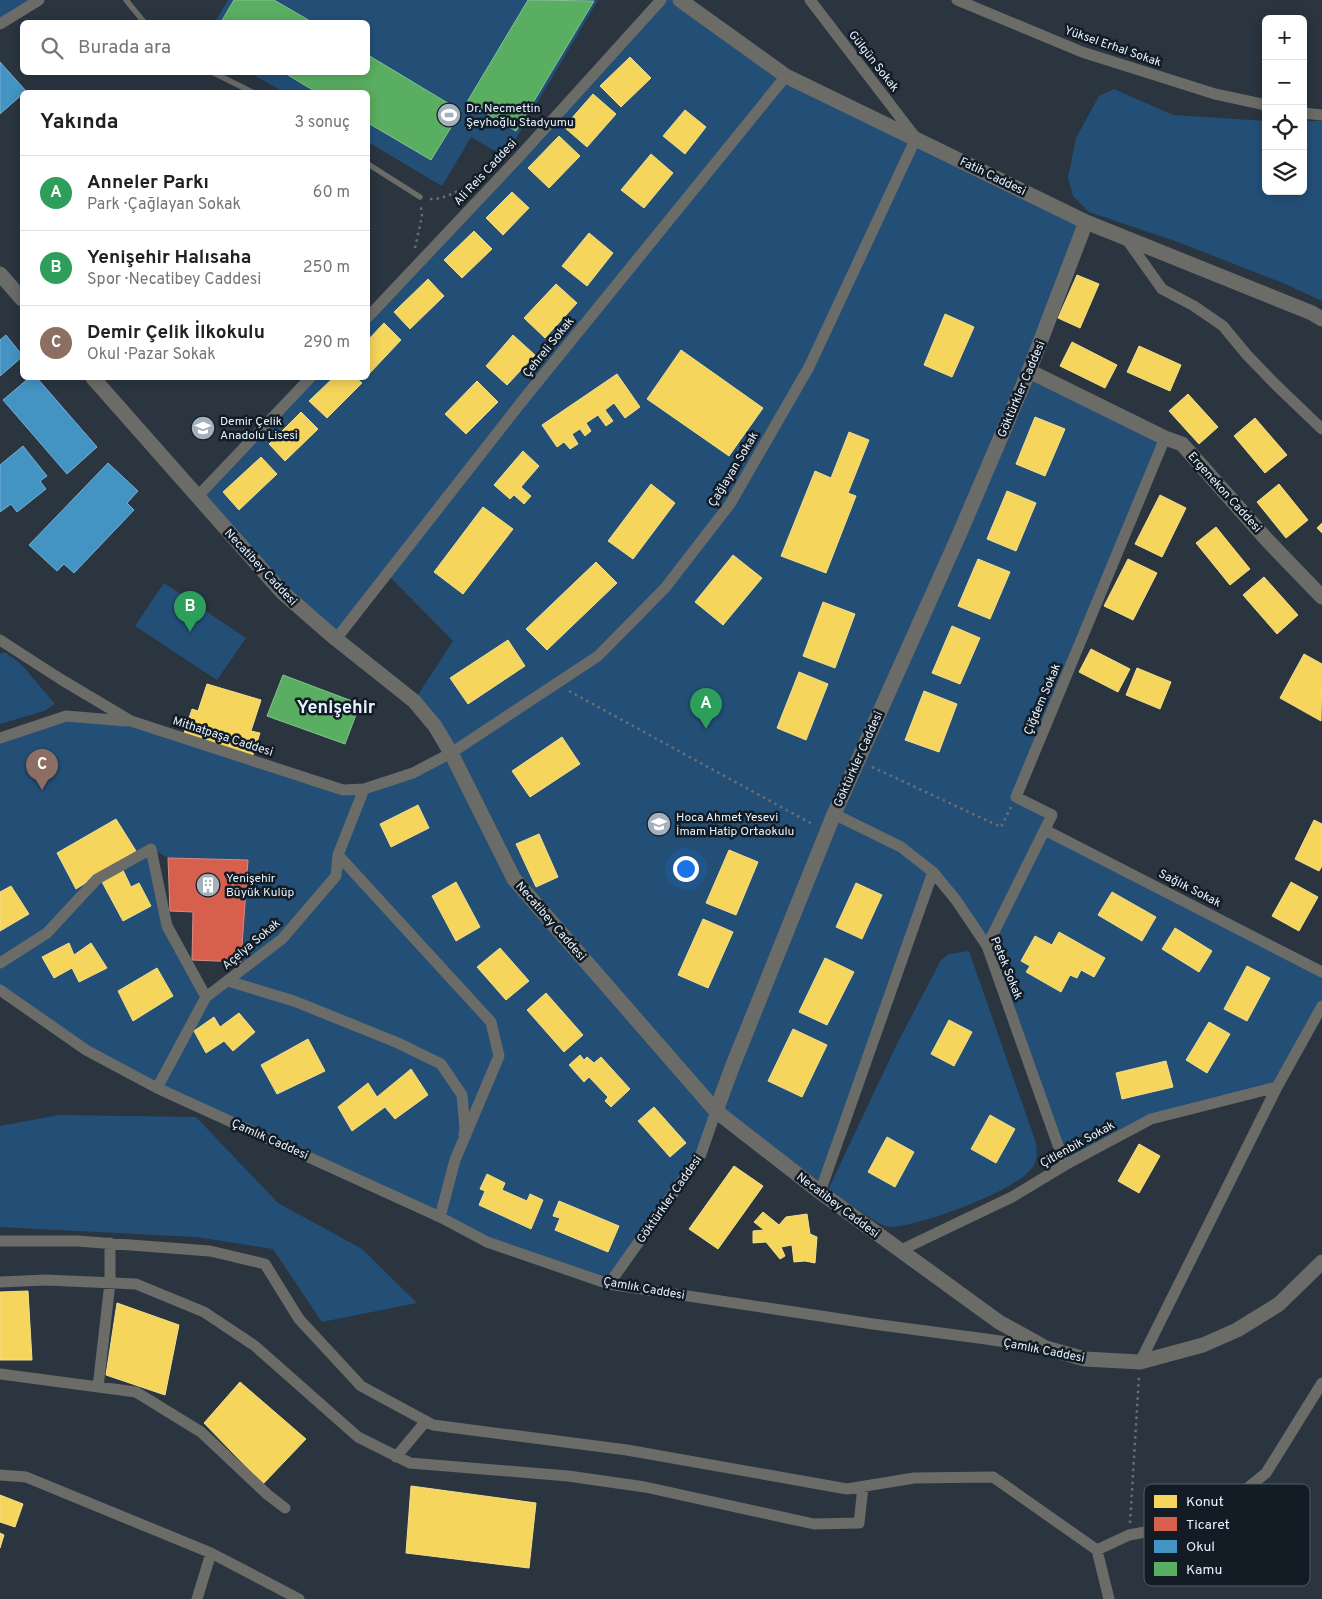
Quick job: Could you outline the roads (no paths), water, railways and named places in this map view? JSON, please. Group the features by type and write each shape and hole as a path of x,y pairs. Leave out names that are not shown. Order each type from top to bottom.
{"street":[{"path":"0,24 39,0"},
{"name":"Ali Reis Caddesi","path":"370,315 661,0"},
{"name":"Fatih Caddesi","path":"680,0 786,76 1086,222 1312,313 1322,319"},
{"name":"Gülgün Sokak","path":"810,0 916,138"},
{"name":"Yüksel Erhal Sokak","path":"957,0 1082,52 1215,94 1262,104"},
{"name":"Çehreli Sokak","path":"336,639 523,400 786,76"},
{"path":"1307,113 1322,115"},
{"name":"Çağlayan Sokak","path":"451,752 598,656 665,588 730,504 809,367 916,138"},
{"name":"Göktürkler Caddesi","path":"609,1284 701,1154 731,1070 834,814 1030,371 1086,222"},
{"path":"1125,237 1162,289 1194,306 1223,326 1261,370 1322,429"},
{"path":"0,274 20,297"},
{"name":"Ergenekon Caddesi","path":"1030,371 1165,438 1182,444 1268,541 1322,597"},
{"name":"Necatibey Caddesi","path":"95,380 282,592 336,639 414,701 435,726 451,752 514,879 716,1111 899,1251 999,1322 1046,1348"},
{"path":"198,497 308,380"},
{"name":"Çiğdem Sokak","path":"1045,830 1052,815 1016,797 1165,438"},
{"name":"Mithatpaşa Caddesi","path":"0,640 131,721 343,790 364,789 413,773 451,752"},
{"path":"0,738 66,716 131,721"},
{"name":"Açelya Sokak","path":"157,1088 206,998 282,939 336,876 338,855 364,789"},
{"name":"Petek Sokak","path":"834,814 901,847 933,872 956,900 987,946 1065,1165"},
{"path":"987,946 1045,830"},
{"name":"Sağlık Sokak","path":"1045,830 1322,972"},
{"path":"0,963 47,933 97,879 151,849 167,926 206,998"},
{"path":"338,855 491,1022 499,1056 455,1160"},
{"path":"820,1192 933,872"},
{"path":"228,980 294,1001 398,1043 441,1064 462,1095 466,1129 455,1160 440,1217"},
{"name":"Çamlık Caddesi","path":"0,990 86,1050 157,1088 440,1217 487,1242 609,1284 1046,1348 1086,1359 1140,1362 1203,1345 1237,1330 1279,1304 1322,1262"},
{"path":"1140,1362 1277,1087 1322,1006"},
{"name":"Çitlenbik Sokak","path":"899,1251 1012,1198 1065,1165 1151,1119 1277,1087"},
{"path":"0,1241 77,1241 210,1251 265,1264 299,1319 361,1386 433,1425 627,1450 847,1489 914,1478 993,1477 1097,1550 1109,1599"},
{"path":"98,1387 110,1283 110,1243"},
{"path":"0,1282 46,1280 136,1284 204,1312 255,1346 358,1437 410,1463 568,1476 645,1487 814,1524 859,1523 863,1486"},
{"path":"0,1374 136,1392 201,1432 268,1496 284,1508"},
{"path":"1253,1484 1266,1473 1322,1383"},
{"path":"396,1457 426,1421"},
{"path":"0,1475 26,1477 211,1553 299,1599"},
{"path":"1097,1550 1129,1536 1144,1533"},
{"path":"197,1599 211,1553"}],"lane":[{"path":"126,0 142,20"},
{"path":"218,75 248,90"},
{"path":"370,165 420,197"}],"place":[{"name":"Dr. Necmettin Şeyhoğlu Stadyumu","path":"449,115"},
{"name":"Demir Çelik Anadolu Lisesi","path":"203,428"},
{"name":"Yenişehir Halısaha","path":"190,632"},
{"name":"Anneler Parkı","path":"706,729"},
{"name":"Demir Çelik İlkokulu","path":"42,790"},
{"name":"Hoca Ahmet Yesevi İmam Hatip Ortaokulu","path":"659,824"},
{"name":"Yenişehir Büyük Kulüp","path":"208,885"}],"district":[{"name":"Yenişehir","path":"336,707"}]}
